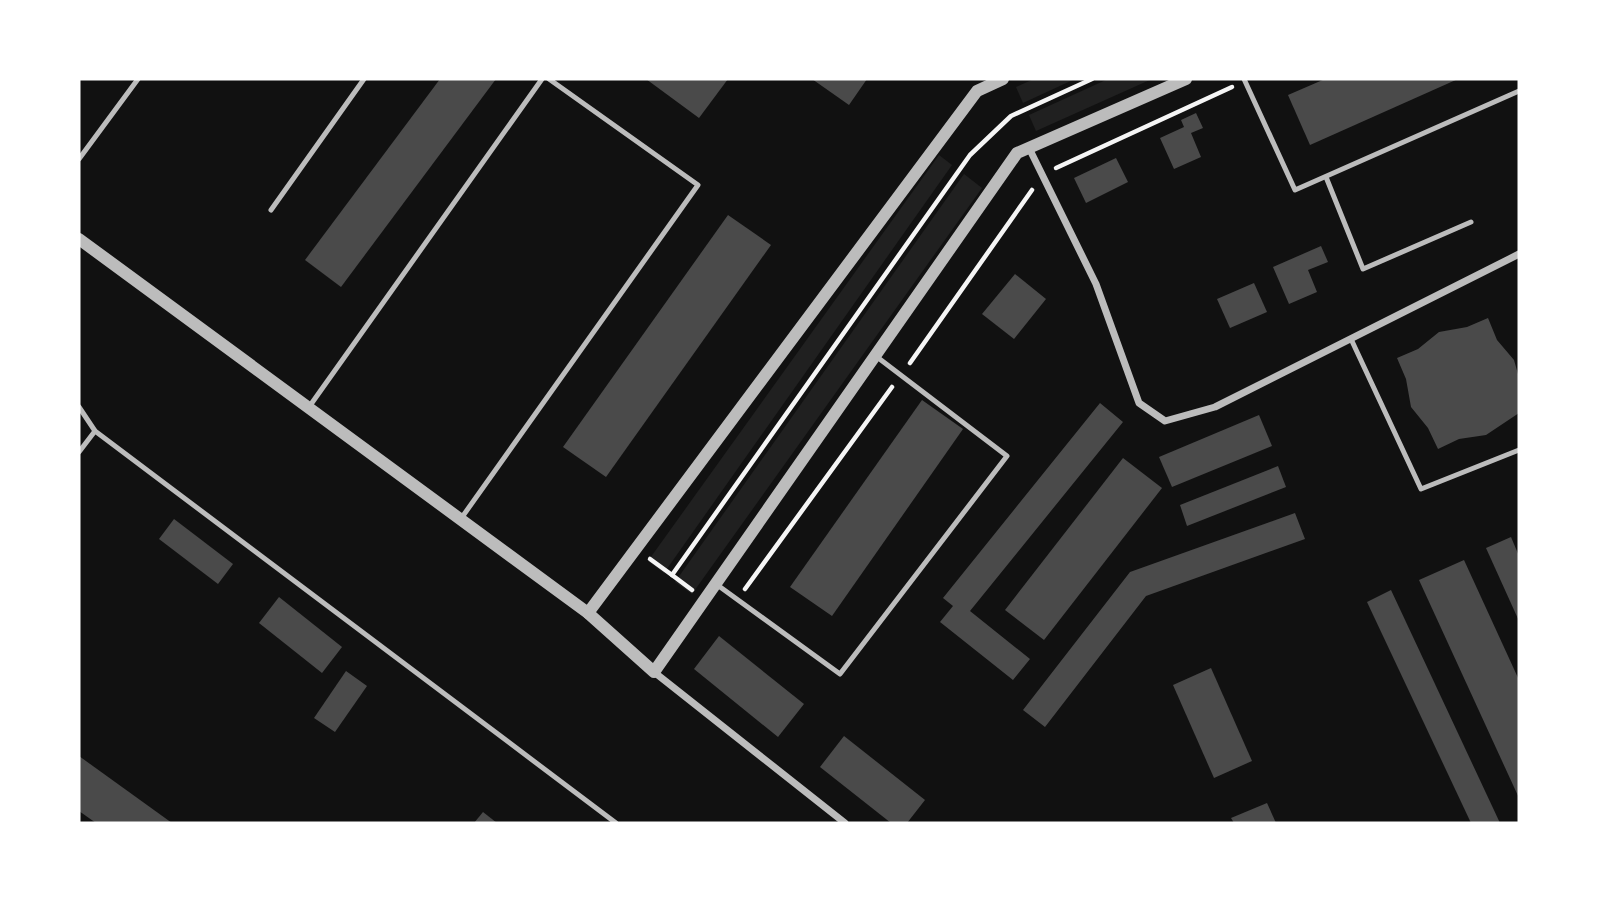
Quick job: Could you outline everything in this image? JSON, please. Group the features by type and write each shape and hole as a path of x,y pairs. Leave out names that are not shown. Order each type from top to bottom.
{"street":[{"path":"588,613 976,91 1003,79"},
{"path":"654,672 1017,153 1186,79"},
{"path":"1029,148 1096,284 1139,403 1165,421 1215,407 1519,254"},
{"path":"79,239 588,613 654,672 845,823"}],"lane":[{"path":"79,159 138,79"},
{"path":"271,210 364,79"},
{"path":"308,408 542,79"},
{"path":"460,520 698,185 549,79"},
{"path":"1244,80 1294,190 1519,91"},
{"path":"1325,177 1363,270 1471,222"},
{"path":"1351,339 1421,489 1519,450"},
{"path":"716,584 840,674 1007,456 876,356"},
{"path":"79,407 95,431 616,823"},
{"path":"79,452 95,431"}],"path":[{"path":"673,575 970,155 1011,116 1092,79"},
{"path":"737,600 901,375 1042,174 1244,80"},
{"path":"649,558 694,591"}],"shaded area":[{"path":"1034,79 1075,79 1023,103 1016,87"},
{"path":"1108,79 1152,79 1036,131 1029,115"},
{"path":"939,155 952,165 664,573 648,561"},
{"path":"964,174 982,188 692,594 675,582"}],"building":[{"path":"440,79 496,79 341,287 305,260"},
{"path":"646,79 728,79 699,118"},
{"path":"812,79 867,79 849,105"},
{"path":"1325,79 1458,79 1310,145 1288,95"},
{"path":"1196,113 1203,128 1191,133 1201,157 1174,169 1160,138 1184,127 1181,120"},
{"path":"1116,158 1128,182 1086,203 1074,178"},
{"path":"728,215 771,245 606,477 563,447"},
{"path":"1321,246 1328,262 1308,270 1317,292 1289,304 1273,267"},
{"path":"1015,274 1046,299 1014,339 982,314"},
{"path":"1254,283 1267,312 1230,328 1217,299"},
{"path":"1488,318 1497,340 1514,360 1518,374 1519,413 1486,435 1459,439 1438,449 1428,428 1411,407 1406,379 1397,358 1418,349 1439,332 1467,327"},
{"path":"922,400 963,429 832,616 790,587"},
{"path":"1100,403 1123,422 970,611 1030,659 1013,680 940,622 953,606 943,598"},
{"path":"1259,415 1272,446 1172,487 1159,457"},
{"path":"1123,458 1162,488 1044,640 1005,610"},
{"path":"1278,466 1286,487 1187,526 1180,505"},
{"path":"1295,513 1305,539 1146,596 1045,727 1023,710 1130,572"},
{"path":"174,519 233,564 218,584 159,539"},
{"path":"1511,537 1519,556 1519,621 1486,548"},
{"path":"1464,560 1519,680 1519,798 1419,580"},
{"path":"1391,590 1500,823 1471,823 1367,602"},
{"path":"279,597 342,647 322,673 259,623"},
{"path":"719,636 804,704 778,737 694,669"},
{"path":"1211,668 1252,761 1214,778 1173,685"},
{"path":"346,671 367,686 335,732 314,718"},
{"path":"844,736 925,800 907,823 891,823 820,767"},
{"path":"79,756 172,823 96,823 79,811"},
{"path":"1267,803 1276,823 1234,823 1231,818"},
{"path":"483,812 497,823 474,823"}]}
